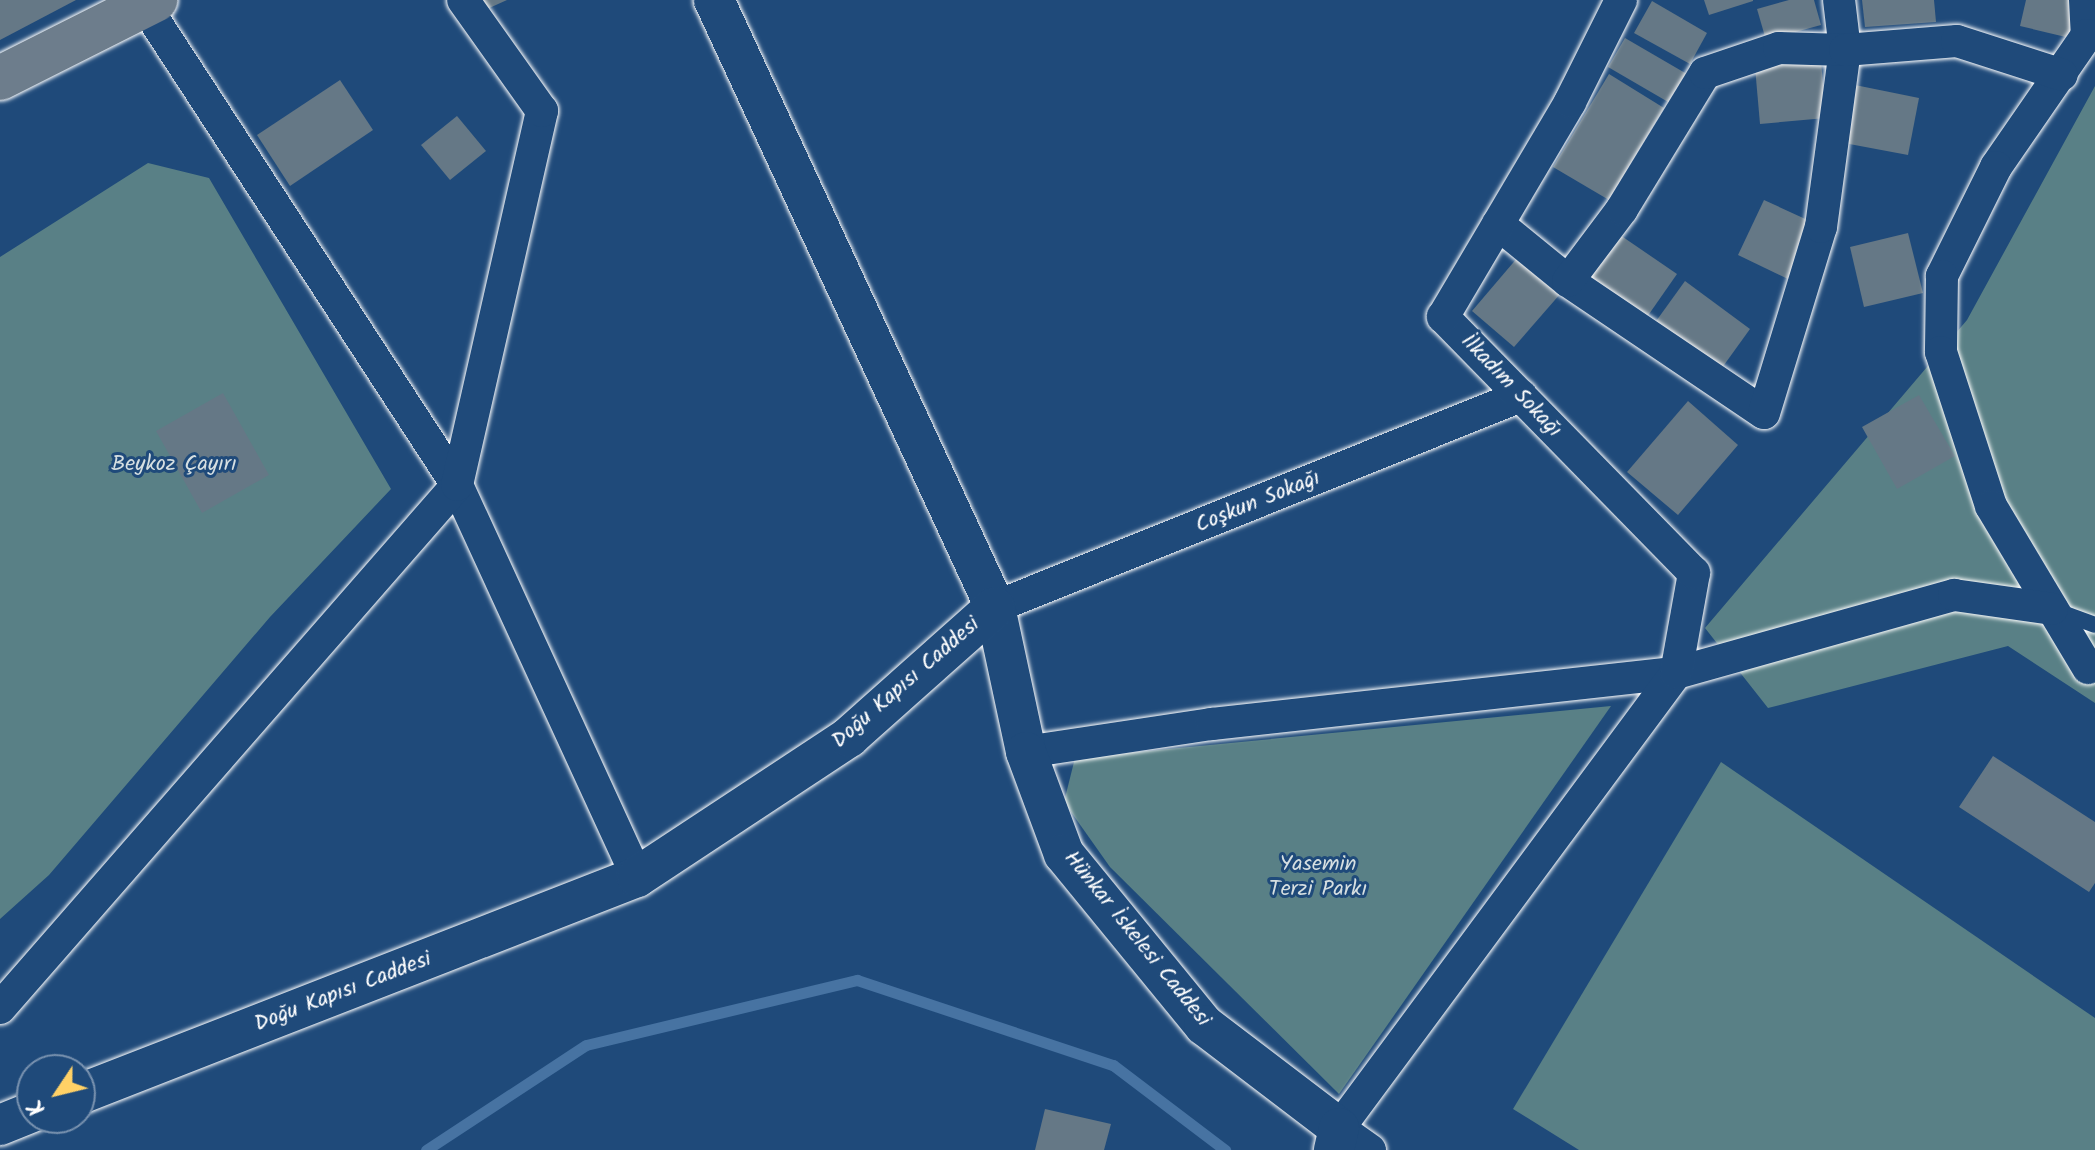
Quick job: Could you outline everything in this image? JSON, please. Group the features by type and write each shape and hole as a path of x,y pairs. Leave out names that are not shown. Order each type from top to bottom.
{"main road":[{"path":"0,78 150,3"}],"street":[{"path":"0,1008 457,485 542,111 463,0"},
{"name":"Doğu Kapısı Caddesi","path":"96,1088 637,877 849,737 995,607 714,0"},
{"name":"İlkadım Sokağı","path":"1621,0 1570,102 1443,317 1694,573 1676,673"},
{"path":"1498,224 1568,281 1764,413 1821,227 1845,50 1839,0"},
{"path":"2085,0 2091,34 1996,167 1942,276 1941,352 1991,506 2088,668"},
{"path":"150,3 457,485 637,877"},
{"path":"1568,281 1622,209 1705,73 1779,48 1845,50 1957,41 2062,75"},
{"name":"Coşkun Sokağı","path":"995,607 1521,396"},
{"path":"1026,752 1212,724 1676,673 1954,595 2052,609"},
{"name":"Hünkar İskelesi Caddesi","path":"995,607 1026,752 1064,854 1204,1025 1348,1143"},
{"path":"1348,1143 1676,673"}],"lane":[{"path":"2052,609 2095,625"}],"green space":[{"path":"2095,86 2095,703 2008,646 1768,708 1705,628 1967,320"},
{"name":"Beykoz Çayırı","path":"148,163 209,178 391,489 270,617 49,875 0,919 0,257"},
{"name":"Yasemin Terzi Parkı","path":"1611,706 1339,1094 1110,867 1064,802 1075,758"},
{"path":"1721,762 2095,1018 2095,1150 1579,1150 1513,1109"}],"building":[{"path":"0,0 76,0 0,40"},
{"path":"470,0 507,0 476,14"},
{"path":"1704,0 1753,0 1753,1 1709,15"},
{"path":"1789,0 1814,0 1821,25 1766,40 1757,9"},
{"path":"1862,0 1934,0 1936,22 1865,27"},
{"path":"2026,0 2079,0 2070,38 2020,26"},
{"path":"1652,1 1707,33 1690,64 1634,33"},
{"path":"1625,38 1692,77 1675,106 1608,67"},
{"path":"1821,61 1826,118 1760,124 1755,67"},
{"path":"1609,74 1664,108 1609,200 1553,167"},
{"path":"340,80 373,130 290,186 257,135"},
{"path":"1855,85 1919,98 1908,155 1844,143"},
{"path":"457,116 486,151 450,180 421,145"},
{"path":"1764,200 1814,223 1788,279 1738,255"},
{"path":"1908,233 1923,293 1864,307 1850,247"},
{"path":"1620,235 1677,274 1647,317 1590,279"},
{"path":"1518,257 1561,293 1514,347 1472,311"},
{"path":"1685,281 1750,329 1719,372 1654,324"},
{"path":"223,393 269,475 202,513 156,431"},
{"path":"1919,395 1955,456 1897,489 1862,427"},
{"path":"1688,401 1738,445 1678,515 1627,472"},
{"path":"1993,756 2095,822 2095,883 2089,892 1959,807"},
{"path":"1045,1109 1111,1124 1104,1150 1035,1150"}],"waterway":[{"path":"426,1150 586,1045 857,980 1113,1065 1225,1150"}]}
